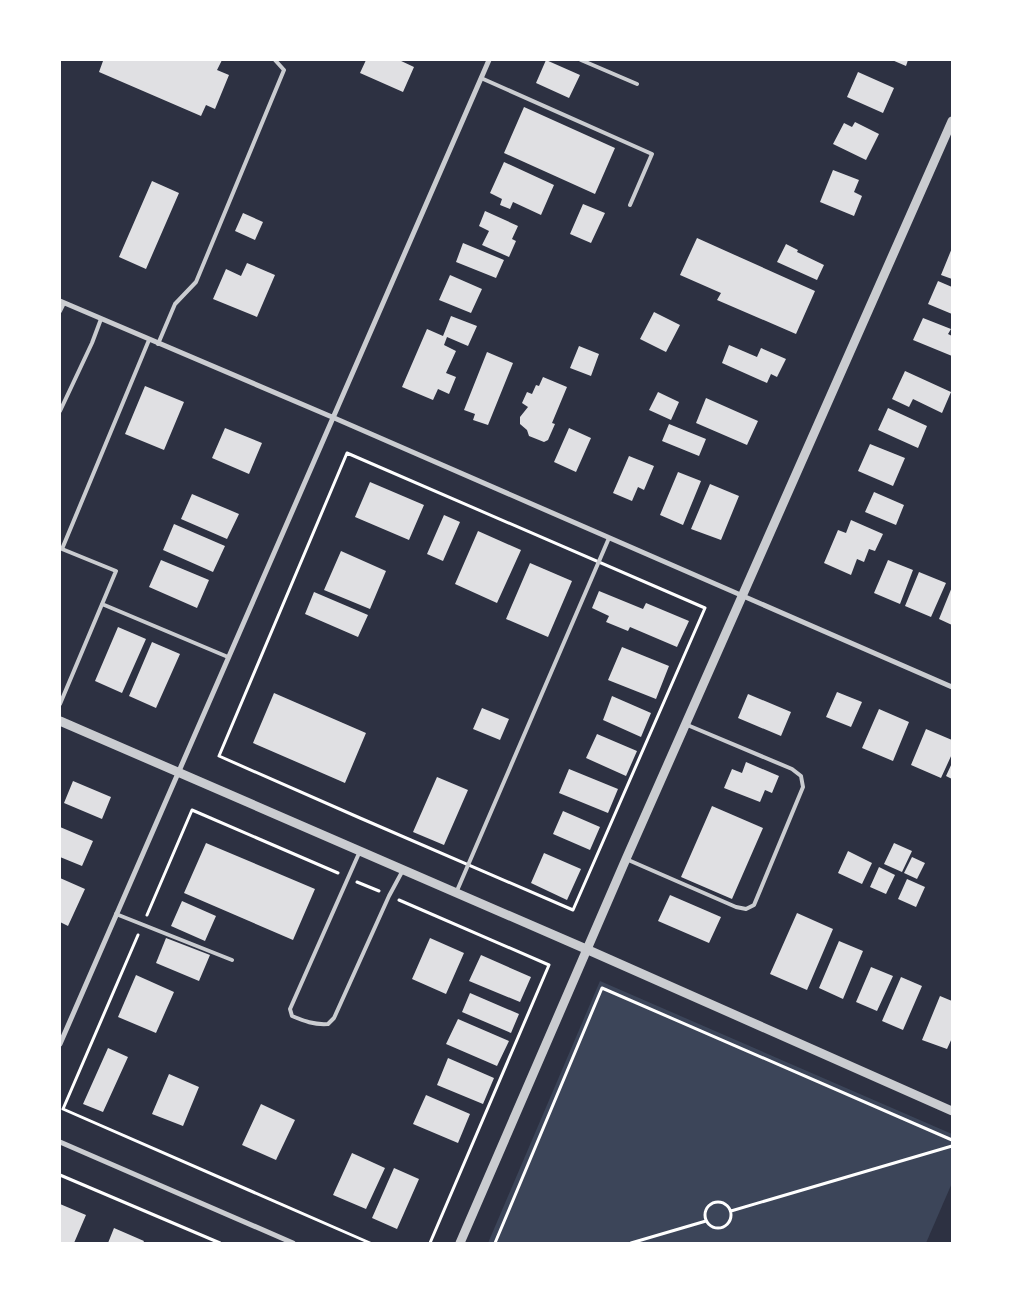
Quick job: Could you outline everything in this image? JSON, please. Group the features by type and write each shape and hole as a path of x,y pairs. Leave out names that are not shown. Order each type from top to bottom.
{"street":[{"path":"60,1044 489,60"},
{"path":"460,1243 586,949 952,121"},
{"path":"62,302 332,417 952,687"},
{"path":"60,721 586,949 952,1111"},
{"path":"60,1142 293,1243"}],"lane":[{"path":"158,344 175,304 196,282 284,70 275,60"},
{"path":"581,60 637,84"},
{"path":"481,78 652,154 630,205"},
{"path":"60,311 62,302"},
{"path":"60,411 92,343 101,319"},
{"path":"60,704 116,571 62,549 149,340"},
{"path":"456,893 609,538"},
{"path":"102,604 228,658"},
{"path":"626,859 736,907 746,909 754,905 803,787 801,776 792,769 685,724"},
{"path":"360,851 290,1009 292,1016 318,1025 328,1024 334,1018 389,896 403,870"},
{"path":"116,914 232,960"}],"path":[{"path":"347,453 599,562 705,608 573,910 219,756 347,453"},
{"path":"495,1243 602,988 952,1140"},
{"path":"731,1211 952,1146"},
{"path":"60,1175 220,1243"},
{"path":"718,1201 726,1204 731,1211 729,1224 721,1228 712,1227 706,1221 707,1208 714,1202 718,1201"},
{"path":"631,1243 706,1221"}],"shaded area":[{"path":"600,981 952,1134 952,1183 926,1243 488,1243"}],"building":[{"path":"100,60 222,60 217,70 229,75 215,109 206,105 201,116 99,72 103,61"},
{"path":"366,60 399,60 414,67 403,92 360,73"},
{"path":"546,60 580,75 569,98 536,83"},
{"path":"892,60 908,60 906,66"},
{"path":"858,72 894,88 883,113 847,97"},
{"path":"524,107 615,148 595,194 504,153"},
{"path":"855,122 879,134 866,160 833,144 844,123 852,127"},
{"path":"504,162 554,185 541,215 513,202 510,209 500,205 502,199 490,193"},
{"path":"833,170 859,180 854,192 862,196 854,216 820,202"},
{"path":"152,181 179,193 146,269 119,257"},
{"path":"583,204 605,213 591,243 570,234"},
{"path":"485,211 518,226 512,239 516,241 509,257 482,245 489,231 479,226"},
{"path":"243,213 263,222 255,240 235,231"},
{"path":"697,238 815,291 796,334 717,300 721,293 680,275"},
{"path":"463,243 504,260 496,278 456,262"},
{"path":"786,244 798,250 797,252 824,265 817,280 777,262"},
{"path":"952,248 952,279 941,275"},
{"path":"247,263 275,275 257,317 213,299 226,269 241,276"},
{"path":"450,275 482,289 471,313 439,300"},
{"path":"938,281 952,287 952,314 928,304"},
{"path":"654,312 680,325 666,352 640,339"},
{"path":"451,316 477,326 468,346 447,337 444,345 456,351 446,373 456,377 449,394 438,389 433,400 402,387 427,329 443,336"},
{"path":"923,318 951,329 948,334 952,336 952,356 913,340"},
{"path":"729,345 757,357 761,348 786,359 777,377 771,374 767,383 722,363"},
{"path":"579,346 599,354 591,376 570,368"},
{"path":"487,352 513,363 488,425 473,420 475,414 464,410"},
{"path":"905,371 951,392 942,413 913,399 909,407 892,399"},
{"path":"543,377 567,387 552,423 555,424 548,440 544,442 529,436 527,430 520,424 520,417 528,407 522,403 527,392 532,394 536,385 539,386"},
{"path":"145,386 184,402 164,450 125,434"},
{"path":"658,392 679,402 671,420 649,410"},
{"path":"706,398 758,421 747,445 696,423"},
{"path":"888,408 927,426 918,448 878,430"},
{"path":"669,424 706,439 699,456 662,441"},
{"path":"225,428 262,443 249,474 212,458"},
{"path":"569,428 591,438 576,472 554,462"},
{"path":"870,444 905,458 893,486 858,471"},
{"path":"629,456 654,466 644,490 638,487 632,501 613,493"},
{"path":"678,472 701,481 683,525 660,515"},
{"path":"370,482 424,505 409,540 355,517"},
{"path":"710,484 739,496 721,540 691,529"},
{"path":"874,492 904,505 896,525 865,512"},
{"path":"192,494 239,514 227,539 181,519"},
{"path":"444,515 460,522 443,561 427,554"},
{"path":"851,520 883,534 875,551 869,549 864,562 857,559 851,575 824,563 838,530 846,533"},
{"path":"174,524 225,546 213,572 163,550"},
{"path":"478,531 521,550 497,603 455,584"},
{"path":"341,551 386,571 370,609 324,590"},
{"path":"161,560 209,580 197,608 149,587"},
{"path":"888,560 913,570 900,604 874,593"},
{"path":"530,563 572,581 548,637 506,619"},
{"path":"919,572 946,583 931,617 905,606"},
{"path":"952,587 952,625 939,619"},
{"path":"599,591 643,609 646,603 689,621 677,647 630,627 628,631 606,622 609,616 592,608"},
{"path":"314,592 368,615 358,637 305,614"},
{"path":"118,627 146,639 122,693 95,681"},
{"path":"152,642 180,654 156,708 129,696"},
{"path":"622,647 669,666 656,699 608,680"},
{"path":"837,692 862,702 851,727 826,717"},
{"path":"274,693 366,733 345,783 253,743"},
{"path":"748,694 791,712 781,736 738,718"},
{"path":"612,696 651,713 641,737 603,720"},
{"path":"482,708 509,719 500,740 473,729"},
{"path":"879,709 909,722 893,761 862,748"},
{"path":"926,729 952,740 952,754 941,778 911,765"},
{"path":"597,734 637,751 626,776 586,758"},
{"path":"746,762 779,776 772,793 765,790 760,802 724,788 732,769 742,773"},
{"path":"952,763 952,779 946,776"},
{"path":"569,769 618,789 608,813 559,793"},
{"path":"437,777 468,790 444,845 413,832"},
{"path":"73,781 111,797 102,819 64,803"},
{"path":"712,806 763,828 732,899 681,877"},
{"path":"563,811 600,827 590,850 553,834"},
{"path":"60,827 93,841 82,866 60,857"},
{"path":"206,843 315,889 293,940 184,893"},
{"path":"894,843 912,851 902,872 884,864"},
{"path":"848,851 872,863 862,884 838,873"},
{"path":"544,853 581,869 567,900 531,883"},
{"path":"912,857 925,863 917,879 904,873"},
{"path":"879,867 895,875 886,894 870,887"},
{"path":"60,878 85,889 68,926 60,922"},
{"path":"907,879 925,887 916,907 898,899"},
{"path":"670,895 721,917 709,943 658,921"},
{"path":"182,901 216,916 205,941 171,926"},
{"path":"797,913 833,929 807,990 770,974"},
{"path":"166,938 210,955 199,981 156,963"},
{"path":"430,938 464,953 446,994 412,979"},
{"path":"839,941 863,951 843,999 819,988"},
{"path":"481,955 531,977 520,1002 469,981"},
{"path":"871,967 893,976 877,1011 856,1002"},
{"path":"136,975 174,992 156,1033 118,1017"},
{"path":"901,977 922,986 903,1030 882,1021"},
{"path":"470,993 519,1014 511,1033 462,1012"},
{"path":"940,996 952,1001 952,1038 947,1049 922,1040"},
{"path":"458,1019 509,1041 497,1066 446,1044"},
{"path":"108,1048 128,1057 103,1112 83,1104"},
{"path":"448,1058 494,1078 483,1104 437,1085"},
{"path":"169,1074 199,1087 183,1126 152,1114"},
{"path":"426,1095 470,1114 458,1143 413,1124"},
{"path":"261,1104 295,1120 276,1160 242,1145"},
{"path":"352,1153 385,1168 366,1209 333,1195"},
{"path":"394,1168 419,1179 397,1229 372,1218"},
{"path":"60,1204 86,1215 74,1243 60,1243"},
{"path":"114,1228 144,1241 143,1243 108,1243"}]}
